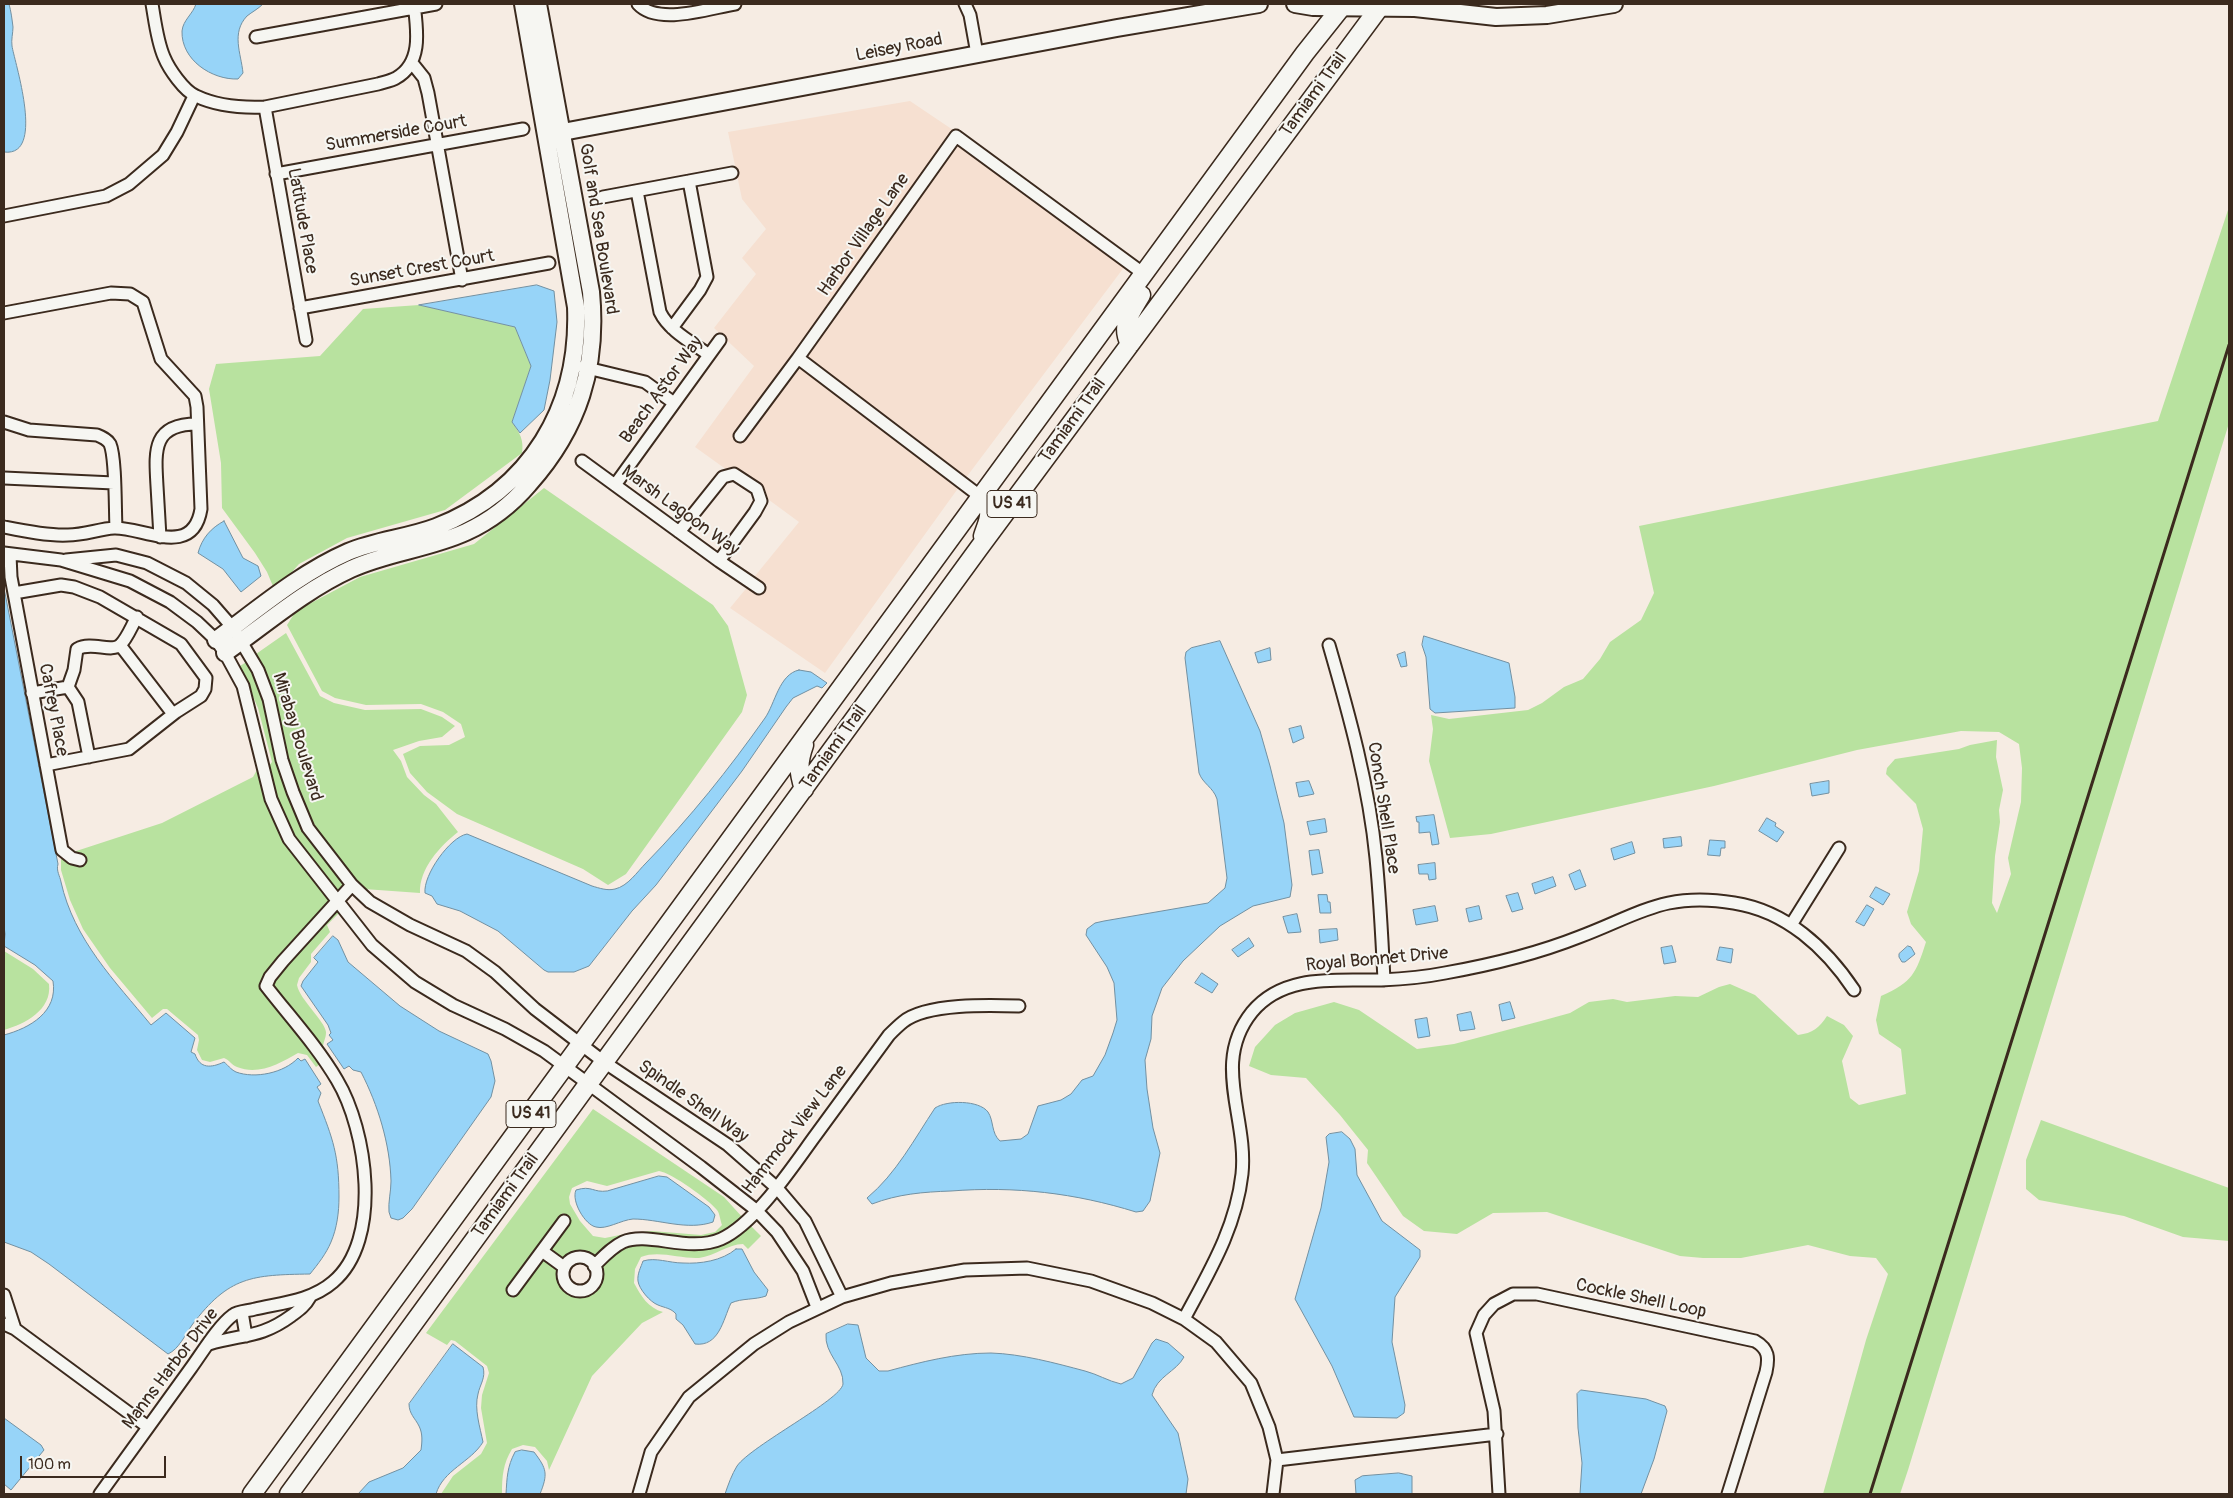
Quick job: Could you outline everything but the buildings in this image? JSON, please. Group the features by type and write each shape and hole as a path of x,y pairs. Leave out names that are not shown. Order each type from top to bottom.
{"main road":[{"name":"Tamiami Trail","path":"252,1494 1305,52 1343,5"},
{"name":"Tamiami Trail","path":"289,1494 979,548 1380,6"},
{"path":"1130,344 1125,335 1125,327 1130,313 1172,254 1174,233"},
{"path":"979,548 990,515 988,506 980,497"},
{"path":"804,789 798,763 809,732"}],"street":[{"path":"152,4 164,58 194,96 218,104 248,108 265,107 378,84 396,78 412,62 417,40 414,6"},
{"path":"256,37 414,6 436,4"},
{"name":"Golf and Sea Boulevard","path":"220,646 328,580 376,559 442,542 467,532 491,518 520,494 544,468 562,442 576,414 581,367 594,320 591,292 523,4"},
{"name":"Golf and Sea Boulevard","path":"538,4 554,134"},
{"path":"638,4 642,8 657,14 672,15 735,4"},
{"path":"965,4 970,15 977,54"},
{"name":"Leisey Road","path":"554,134 977,54 1260,4"},
{"path":"1295,4 1414,8 1496,17 1547,15 1614,4"},
{"path":"412,62 424,78 438,144 462,280"},
{"path":"4,216 106,196 129,184 163,155 177,132 194,96"},
{"name":"Latitude Place","path":"265,107 306,340"},
{"name":"Summerside Court","path":"276,174 523,129"},
{"name":"Harbor Village Lane","path":"798,358 956,136 1144,274"},
{"path":"603,197 732,173"},
{"path":"672,328 700,290 706,277 689,181"},
{"path":"637,191 660,312 664,320 672,328 709,356"},
{"name":"Sunset Crest Court","path":"300,308 549,263"},
{"path":"4,313 111,293 130,294 143,302 161,359 195,396 201,509 199,520 186,533 176,536 160,537 116,528 68,535 4,527"},
{"name":"Beach Astor Way","path":"615,485 720,340"},
{"path":"740,436 798,358 980,497"},
{"path":"581,367 645,382 674,403"},
{"path":"4,422 29,430 97,435 110,444 116,528"},
{"path":"160,537 156,448 165,433 171,428 186,424 197,424"},
{"name":"Marsh Lagoon Way","path":"582,461 759,588"},
{"path":"679,532 723,477 734,474 756,489 761,501 756,512 719,561"},
{"path":"4,478 114,483"},
{"name":"Mirabay Boulevard","path":"7,554 60,560 130,581 170,602 197,622 220,646 242,686 248,700 263,768 275,807 290,839 372,945 415,982 453,1005 505,1029 544,1051 588,1083"},
{"name":"Cafrey Place","path":"7,554 62,850 72,858 80,860"},
{"name":"Mirabay Boulevard","path":"60,560 116,555 147,563 186,583 213,605 237,634 258,670 269,698 282,760 308,828 352,885 370,902 410,925 466,951 495,972 535,1008 604,1062"},
{"path":"14,593 61,585 74,587 100,596 181,644 190,653 206,678 205,689 201,696 173,714 129,749 46,765"},
{"path":"68,687 74,670 77,649 92,644 114,648 120,645 137,617"},
{"path":"120,645 173,714"},
{"name":"Conch Shell Place","path":"1329,645 1364,781 1376,856 1384,980"},
{"path":"32,693 68,687"},
{"path":"68,687 78,702 89,757"},
{"path":"1792,925 1839,848"},
{"name":"Manns Harbor Drive","path":"100,1494 209,1344 234,1314 310,1297 332,1283 348,1266 356,1251 363,1222 363,1159 354,1121 338,1081 315,1048 266,986 270,977 283,961 352,885"},
{"name":"Royal Bonnet Drive","path":"1184,1319 1224,1245 1234,1217 1242,1176 1241,1132 1232,1087 1231,1062 1235,1044 1252,1012 1277,992 1296,985 1318,981 1384,980 1444,973 1508,960 1579,937 1662,903 1689,900 1736,903 1770,914 1792,925 1822,948 1854,990"},
{"name":"Hammock View Lane","path":"594,1266 624,1242 635,1239 694,1245 721,1239 747,1222 777,1188 889,1035 903,1021 920,1013 978,1005 1019,1006"},
{"name":"Spindle Shell Way","path":"604,1062 728,1145 777,1188 805,1221 842,1297"},
{"path":"588,1083 756,1210 777,1232 803,1271 817,1307"},
{"path":"513,1290 564,1221"},
{"path":"542,1251 564,1267"},
{"path":"576,1258 587,1259 594,1266 595,1280 589,1288 580,1291 570,1287 564,1278 564,1267 576,1258"},
{"path":"639,1494 651,1452 689,1397 754,1344 817,1307 842,1297 891,1283 965,1270 1027,1268 1092,1281 1152,1303 1184,1319 1216,1342 1251,1383 1269,1427 1277,1460 1273,1494"},
{"name":"Cockle Shell Loop","path":"1499,1494 1497,1434 1488,1380 1476,1333 1484,1315 1494,1304 1513,1294 1537,1294 1755,1340 1763,1345 1769,1357 1766,1372 1728,1494"},
{"path":"4,1295 15,1330"},
{"path":"209,1344 232,1337 266,1332 306,1304 310,1297"},
{"path":"242,1312 246,1336"},
{"path":"4,1324 15,1330 148,1428"},
{"path":"1277,1460 1497,1434"}],"shaded area":[{"path":"910,101 956,132 733,436 741,443 799,366 959,487 825,673 730,608 749,585 762,594 767,585 755,576 799,522 765,497 736,469 727,470 695,447 754,366 714,328 756,274 742,258 766,229 742,199 728,132"},
{"path":"957,144 1125,266 965,479 805,357"}],"green space":[{"path":"2229,207 2229,423 1908,1470 1900,1494 1823,1494 1866,1340 1888,1274 1876,1258 1850,1256 1808,1245 1741,1258 1680,1256 1547,1212 1493,1213 1457,1234 1424,1231 1403,1216 1367,1163 1368,1150 1340,1115 1306,1078 1271,1075 1249,1066 1255,1047 1275,1025 1295,1013 1334,1002 1359,1010 1417,1049 1454,1044 1541,1021 1570,1013 1589,1002 1613,999 1627,1002 1675,996 1698,997 1730,984 1755,995 1798,1035 1815,1029 1827,1016 1844,1025 1853,1036 1842,1061 1850,1098 1859,1105 1906,1094 1901,1049 1879,1034 1876,1020 1881,996 1900,986 1912,975 1926,942 1911,924 1907,912 1919,871 1923,829 1916,804 1886,774 1887,768 1895,759 1959,749 1997,740 1996,757 2003,790 1999,810 2000,822 1995,856 1992,903 1997,913 2011,874 2008,858 2021,802 2022,768 2019,744 1999,732 1961,731 1857,750 1714,786 1491,834 1450,838 1429,761 1433,729 1431,715 1449,719 1528,710 1542,703 1564,687 1583,679 1600,659 1610,642 1641,620 1654,593 1639,526 2158,421"},
{"path":"419,305 515,327 531,366 512,422 521,437 522,453 445,510 347,538 299,564 275,591 267,572 255,553 222,508 221,463 209,389 216,364 320,356 363,309"},
{"path":"544,488 713,605 728,626 747,695 742,712 626,874 608,885 583,869 457,814 427,792 410,773 403,754 420,746 449,745 465,737 461,724 443,712 421,704 366,705 335,698 322,691 287,625 296,611 360,577 474,544"},
{"path":"286,633 320,696 334,703 365,710 421,709 442,717 455,726 442,737 419,741 393,750 401,761 407,777 424,795 436,804 458,832 444,844 427,867 423,875 420,893 364,889 338,861 308,813 284,746 272,693 256,654"},
{"path":"248,661 264,700 278,761 345,885 337,894 294,836 276,797 268,767 272,762 258,708 240,666"},
{"path":"258,768 285,842 330,901 283,951 267,972 262,983 320,1064 316,1067 307,1055 298,1053 269,1067 253,1070 237,1067 224,1058 210,1062 202,1060 197,1050 198,1035 167,1009 163,1009 152,1018 110,968 83,929 70,900 61,870 61,856 162,823 253,777"},
{"path":"337,910 339,913 327,925 330,932 311,954 311,962 299,978 297,985 303,997 325,1027 326,1034 323,1046 329,1055 328,1057 272,985 286,965"},
{"path":"4,951 33,969 49,984 49,993 42,1008 36,1014 20,1024 4,1030"},
{"path":"593,1109 724,1197 743,1218 710,1237 678,1239 651,1234 638,1234 625,1237 610,1244 594,1258 578,1252 571,1254 563,1260 549,1250 571,1220 563,1213 506,1291 513,1298 543,1259 559,1270 561,1285 567,1291 581,1296 591,1292 597,1286 601,1272 600,1267 618,1252 633,1245 642,1244 689,1249 710,1248 727,1242 751,1226 761,1236 748,1249 743,1244 737,1245 699,1258 655,1254 641,1257 635,1269 634,1283 642,1297 653,1308 663,1312 642,1323 592,1376 549,1470 547,1461 535,1447 523,1445 512,1449 504,1470 502,1494 441,1494 453,1476 481,1454 487,1443 481,1408 482,1395 489,1373 487,1366 455,1341 451,1340 447,1345 426,1333","holes":["659,1171 690,1188 717,1210 722,1225 715,1232 701,1235 652,1231 605,1238 593,1236 580,1221 570,1204 569,1197 572,1188 587,1181 607,1186"]},
{"path":"2041,1120 2229,1188 2229,1241 2183,1237 2124,1216 2039,1200 2026,1189 2026,1160"}],"water":[{"path":"4,4 9,4 11,12 13,27 12,46 22,89 26,126 23,140 17,150 4,152"},
{"path":"196,4 263,4 247,16 239,29 238,43 243,73 238,79 218,76 209,72 192,59 187,51 182,31 186,20"},
{"path":"537,285 554,291 557,322 550,380 544,410 520,433 512,422 531,366 515,327 419,305"},
{"path":"224,521 243,558 258,566 261,576 241,592 223,569 198,553 208,534"},
{"path":"4,588 58,871 75,923 97,959 151,1025 166,1013 195,1038 191,1052 195,1054 203,1065 210,1066 224,1062 236,1072 260,1075 285,1068 298,1058 301,1061 305,1059 321,1084 317,1087 321,1093 318,1101 334,1148 339,1182 337,1220 327,1251 310,1274 257,1278 243,1281 230,1288 218,1296 205,1309 179,1345 168,1354 49,1264 31,1252 4,1242 4,1035 32,1023 47,1010 51,1002 53,981 35,965 4,946"},
{"path":"1424,636 1509,663 1515,708 1435,713 1430,709 1426,657 1422,645"},
{"path":"1220,641 1260,731 1284,823 1292,885 1290,897 1253,906 1220,926 1183,961 1162,988 1152,1016 1151,1039 1145,1060 1153,1128 1160,1153 1150,1201 1143,1211 1136,1212 1113,1205 1045,1192 975,1190 911,1194 872,1204 867,1198 896,1167 935,1108 940,1105 963,1102 978,1105 988,1112 995,1134 1000,1141 1021,1139 1028,1134 1038,1106 1061,1100 1071,1094 1082,1080 1093,1076 1105,1055 1117,1020 1114,983 1107,967 1086,935 1087,929 1095,923 1104,921 1208,903 1225,888 1227,878 1217,799 1199,773 1185,658 1186,652 1191,648"},
{"path":"1270,648 1271,660 1258,663 1255,653"},
{"path":"1405,652 1407,666 1401,667 1397,655"},
{"path":"799,670 811,672 827,683 822,688 817,686 793,698 742,771 656,885 632,911 589,966 574,972 548,972 498,931 460,911 437,904 432,896 425,893 428,877 439,858 453,842 467,834 592,886 609,890 624,885 678,829 709,793 769,712 782,683 792,673"},
{"path":"1301,726 1304,738 1293,743 1289,729"},
{"path":"1309,781 1314,794 1299,797 1296,783"},
{"path":"1829,781 1829,793 1812,796 1810,784"},
{"path":"1434,815 1439,844 1432,845 1430,832 1419,833 1419,822 1417,822 1416,817"},
{"path":"1767,818 1776,823 1775,826 1784,832 1777,842 1759,831"},
{"path":"1325,819 1327,832 1310,835 1307,822"},
{"path":"1681,837 1682,846 1664,848 1663,839"},
{"path":"1710,840 1725,841 1725,848 1721,848 1720,856 1708,855"},
{"path":"1632,842 1635,853 1614,860 1611,849"},
{"path":"1319,850 1323,873 1312,875 1309,851"},
{"path":"1435,863 1436,879 1429,880 1428,874 1419,874 1418,865"},
{"path":"1580,870 1586,886 1575,890 1569,875"},
{"path":"1553,877 1556,886 1535,894 1532,884"},
{"path":"1876,887 1890,894 1883,905 1870,897"},
{"path":"1518,893 1523,909 1512,912 1506,896"},
{"path":"1318,895 1327,895 1331,913 1320,913"},
{"path":"1867,905 1874,909 1864,926 1856,922"},
{"path":"1435,906 1438,921 1416,925 1413,910"},
{"path":"1479,906 1482,919 1469,922 1466,909"},
{"path":"1297,914 1301,932 1288,933 1283,917"},
{"path":"1337,929 1338,940 1320,943 1319,930"},
{"path":"333,936 338,940 348,962 400,1006 439,1031 488,1054 491,1061 495,1081 491,1097 412,1209 403,1218 398,1220 391,1218 389,1212 390,1167 386,1139 373,1098 361,1072 353,1070 349,1066 344,1069 327,1044 333,1040 329,1035 331,1033 328,1025 301,986 318,962 314,958"},
{"path":"1249,938 1254,946 1238,957 1232,950"},
{"path":"1672,946 1676,962 1664,964 1661,948"},
{"path":"1908,946 1911,947 1915,954 1905,962 1902,962 1899,954"},
{"path":"1720,947 1733,949 1731,963 1717,960"},
{"path":"1202,973 1218,984 1212,993 1195,983"},
{"path":"1510,1002 1515,1018 1502,1021 1499,1005"},
{"path":"1471,1012 1475,1029 1460,1031 1457,1015"},
{"path":"1427,1018 1430,1036 1418,1038 1415,1020"},
{"path":"1342,1132 1350,1139 1355,1149 1357,1175 1382,1221 1420,1250 1420,1257 1395,1297 1392,1342 1405,1405 1404,1413 1397,1418 1354,1417 1332,1366 1295,1299 1321,1208 1329,1162 1326,1137 1329,1134"},
{"path":"659,1176 667,1177 709,1207 715,1215 713,1222 683,1225 633,1219 600,1228 588,1222 580,1212 575,1200 576,1190 586,1188 607,1191"},
{"path":"736,1249 742,1249 754,1272 768,1290 766,1296 731,1303 715,1337 703,1344 695,1344 683,1325 676,1319 676,1314 670,1309 655,1303 643,1291 638,1278 643,1261 704,1262 718,1259"},
{"path":"848,1324 858,1325 866,1358 879,1371 888,1371 952,1356 991,1353 1015,1355 1050,1362 1089,1372 1121,1384 1133,1378 1156,1339 1168,1343 1184,1357 1158,1383 1152,1395 1178,1433 1188,1479 1186,1494 725,1494 735,1469 746,1457 828,1401 838,1391 843,1384 842,1377 828,1348 826,1334"},
{"path":"453,1344 483,1367 483,1378 478,1394 477,1406 483,1442 472,1455 451,1472 436,1494 358,1494 369,1482 403,1468 421,1450 421,1432 411,1413 409,1404"},
{"path":"1581,1390 1646,1399 1665,1406 1667,1411 1654,1459 1641,1494 1580,1494 1582,1463 1577,1394"},
{"path":"4,1418 41,1445 44,1450 11,1490 4,1484"},
{"path":"522,1450 534,1452 544,1467 545,1476 540,1494 506,1494 510,1463 515,1452"},
{"path":"1399,1473 1412,1476 1412,1494 1356,1494 1355,1480 1362,1476"}],"railway":[{"path":"1870,1494 2229,345"}]}
